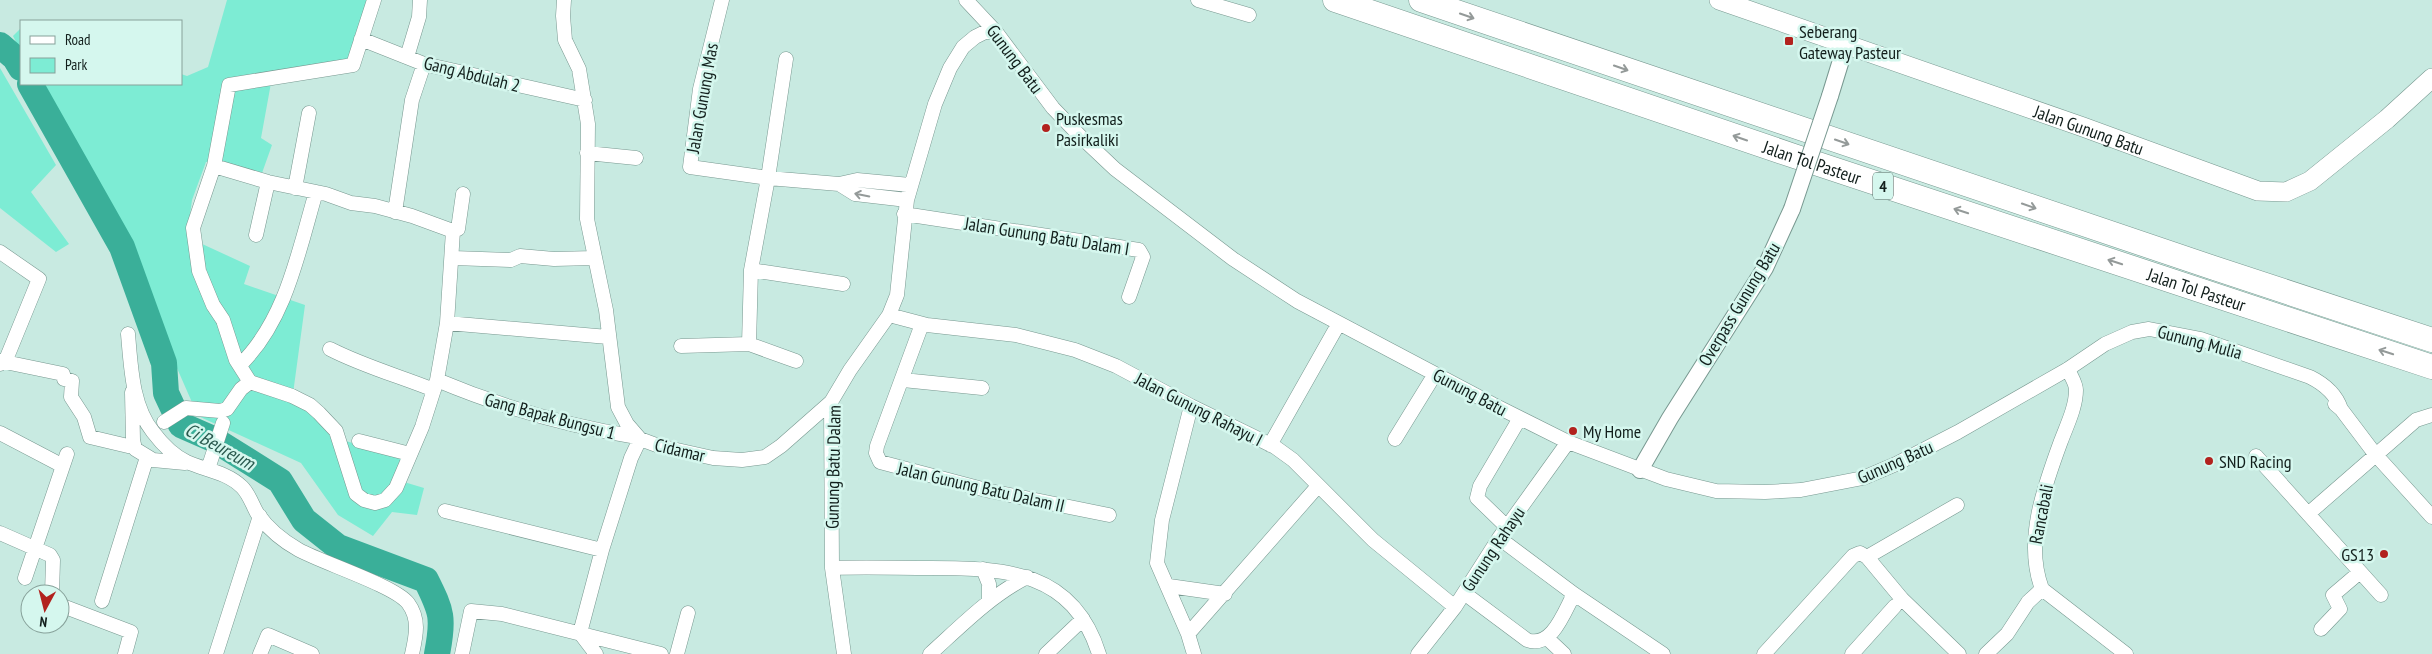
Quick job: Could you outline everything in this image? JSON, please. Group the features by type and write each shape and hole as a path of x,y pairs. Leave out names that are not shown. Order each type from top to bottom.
{"highway":[{"name":"Jalan Tol Pasteur","path":"1335,0 1784,153 2432,367"},
{"name":"Jalan Tol Pasteur","path":"1421,0 2432,340"}],"main road":[{"name":"Jalan Gunung Batu","path":"1719,0 2258,190 2272,193 2286,192 2310,181 2387,119 2432,78"}],"street":[{"path":"374,0 353,66 229,85 214,166 193,232 200,271 240,365 250,382 310,405 330,424 336,431 342,447 356,494 364,500 375,503 385,500 396,488 420,433 435,385 448,323 453,231"},
{"path":"407,57 419,17 420,0"},
{"name":"Cidamar","path":"564,0 563,24 565,40 578,69 588,124 587,219 603,295 618,407 627,424 638,438 659,446 713,458 742,460 765,457 781,446 831,402"},
{"name":"Jalan Gunung Mas","path":"722,0 700,89 690,166 768,178 840,184 857,180 910,186"},
{"path":"1198,0 1249,15"},
{"name":"Gunung Batu","path":"975,3 1052,108 1116,169 1233,259 1297,301 1520,418 1568,442 1666,479 1716,491 1774,492 1843,483 1863,478 1925,450 2068,369"},
{"name":"Gunung Batu Dalam","path":"844,654 832,568 831,402 850,370 889,315 897,295 905,207 935,104 950,68 964,47 975,37 985,32 996,32"},
{"name":"Gang Abdulah 2","path":"361,39 424,64 585,100"},
{"name":"Overpass Gunung Batu","path":"1640,470 1670,418 1765,268 1792,209 1846,44"},
{"path":"749,344 751,270 768,178 786,59"},
{"path":"395,212 412,100 424,64"},
{"path":"295,188 309,113"},
{"path":"587,153 636,158"},
{"path":"214,166 268,182 326,194 351,203 395,212 453,231 458,229 463,194"},
{"path":"256,235 268,182"},
{"name":"Jalan Gunung Mas","path":"840,184 855,194 905,207"},
{"path":"240,365 261,342 286,292 316,192"},
{"name":"Jalan Gunung Batu Dalam I","path":"905,207 1139,250 1143,257 1129,297"},
{"path":"0,252 39,279 3,363 63,374 64,379 72,381 71,397 84,417 90,437 128,446"},
{"path":"453,258 511,260 520,256 554,259 594,258"},
{"path":"751,270 843,284"},
{"name":"Jalan Gunung Rahayu I","path":"889,315 922,324 1016,335 1075,350 1116,366 1270,445 1293,460 1373,540 1455,607"},
{"path":"448,323 608,337"},
{"path":"1270,445 1339,323"},
{"name":"Jalan Gunung Batu Dalam II","path":"922,324 903,380 877,446 876,452 880,462 990,491 1109,515"},
{"name":"Gunung Mulia","path":"2068,369 2105,344 2132,332 2150,329 2210,342 2310,377 2321,382 2339,401 2341,409 2376,454 2432,517"},
{"path":"128,334 132,374 132,440 135,450 147,457 164,462 209,466 241,487 267,526 298,550 404,599 413,612 417,626 412,654"},
{"path":"681,346 749,344 796,361"},
{"name":"Gang Bapak Bungsu 1","path":"330,350 357,363 510,408 582,427 638,438"},
{"name":"Rancabali","path":"2042,589 2036,574 2034,552 2036,529 2051,467 2076,401 2076,387 2068,369"},
{"path":"132,374 145,419 153,432 176,457 188,463"},
{"path":"1395,439 1435,374"},
{"path":"903,380 982,388"},
{"path":"164,422 186,408 220,411 227,408 241,389 250,382"},
{"path":"1191,406 1162,520 1157,563 1169,586 1194,654"},
{"path":"2308,514 2416,420 2432,415"},
{"path":"1520,418 1480,486 1477,498 1502,532 1574,594 1663,654"},
{"path":"209,466 223,423"},
{"path":"0,433 65,460 25,578"},
{"path":"580,633 602,550 638,438"},
{"path":"359,441 410,454"},
{"name":"Gunung Rahayu","path":"1418,654 1455,607 1502,532 1568,442"},
{"path":"2256,456 2382,595"},
{"path":"102,601 147,457"},
{"path":"1188,634 1318,486"},
{"path":"1867,556 1957,505"},
{"path":"445,511 602,550"},
{"path":"216,654 260,516"},
{"path":"0,533 50,556 53,560 52,584"},
{"path":"1764,654 1853,556 1860,554 1867,556 1902,599 1959,654"},
{"path":"832,568 983,569 1007,571 1027,577 1049,586 1060,594 1083,619 1099,654"},
{"path":"983,569 989,584 989,600"},
{"path":"2321,629 2340,609 2333,595 2360,572"},
{"path":"930,654 989,600 1027,577"},
{"path":"1169,586 1225,594"},
{"path":"1986,654 2008,634 2028,602 2042,589 2126,654"},
{"path":"1464,593 1527,640 1536,643 1548,639 1574,594"},
{"path":"1852,654 1895,606"},
{"path":"70,609 131,632 125,654"},
{"path":"462,654 471,610 502,614 661,654"},
{"path":"677,654 688,613"},
{"path":"1046,654 1083,619"},
{"path":"580,633 596,654"},
{"path":"260,654 268,635 312,654"},
{"path":"1548,639 1564,654"}],"green space":[{"path":"227,0 368,0 350,64 273,72 261,138 272,145 262,173 221,162 206,162 192,200 187,237 250,266 244,284 305,305 292,401 309,408 335,438 402,457 394,479 424,488 417,515 392,512 373,536 338,515 301,463 198,416 112,220 39,85 182,85 182,74 187,76 208,67"},
{"path":"20,29 20,50 13,36"},
{"path":"0,68 56,165 31,192 69,244 56,252 0,208"}],"waterway":[{"name":"Ci Beureum","path":"0,45 15,58 20,66"},
{"name":"Ci Beureum","path":"31,85 122,247 164,363 166,393 181,425 213,439 280,481 304,520 338,547 426,580 440,616 441,623 437,654"}],"place":[{"name":"Seberang Gateway Pasteur","path":"1789,41"},
{"name":"Puskesmas Pasirkaliki","path":"1046,128"},
{"name":"My Home","path":"1573,431"},
{"name":"SND Racing","path":"2209,461"},
{"name":"GS13","path":"2384,554"}]}
